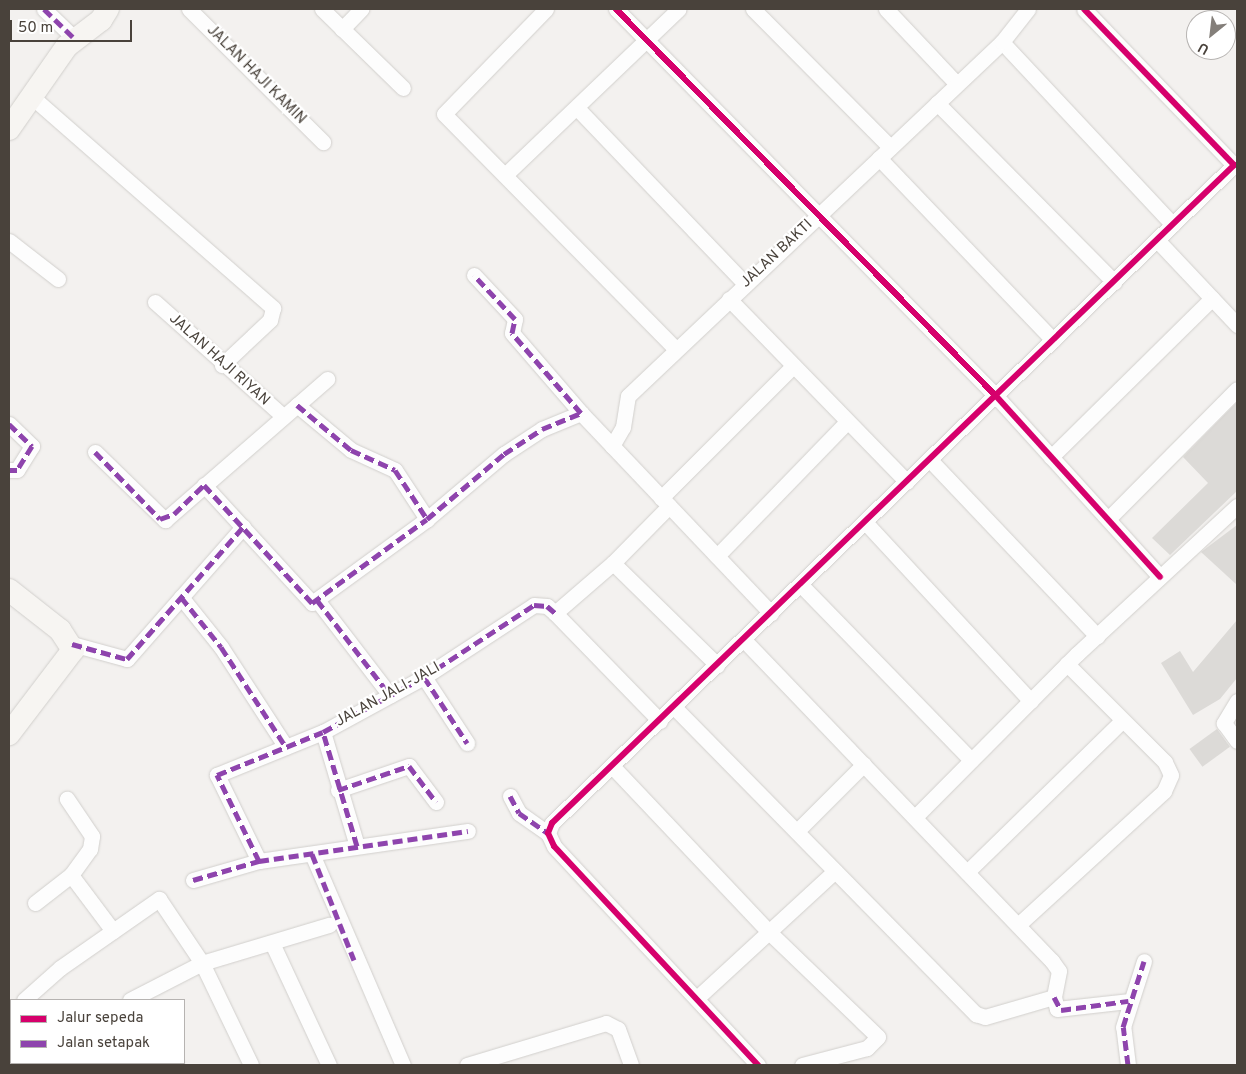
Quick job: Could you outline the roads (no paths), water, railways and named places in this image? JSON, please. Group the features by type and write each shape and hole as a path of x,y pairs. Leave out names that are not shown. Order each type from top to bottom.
{"street":[{"path":"44,9 74,38"},
{"path":"9,128 74,38 102,20 108,9"},
{"name":"JALAN HAJI KAMIN","path":"189,9 323,142"},
{"path":"322,9 403,88"},
{"path":"342,29 361,9"},
{"path":"546,9 446,108 446,119 505,175 676,348"},
{"path":"616,9 820,213 996,396 1160,577"},
{"path":"505,175 679,9"},
{"path":"752,9 890,147"},
{"path":"886,9 957,84"},
{"name":"JALAN BAKTI","path":"612,446 623,428 628,396 676,348 1002,42 1028,9"},
{"path":"548,833 552,823 1236,165 1084,9"},
{"path":"1002,42 1173,225"},
{"path":"31,96 273,308 270,320 222,365"},
{"path":"937,103 1114,282"},
{"path":"577,108 745,284"},
{"path":"879,158 1053,340"},
{"path":"1156,240 1237,325"},
{"path":"9,241 58,279"},
{"path":"474,275 515,319 512,333 581,413 771,613"},
{"path":"1051,457 1212,298"},
{"path":"729,299 846,423 907,482"},
{"name":"JALAN HAJI RIYAN","path":"155,302 222,365 283,416"},
{"path":"660,720 555,613 613,563 665,502 792,367"},
{"path":"95,452 160,519 174,514 204,485 327,378"},
{"path":"1108,519 1237,389"},
{"path":"297,405 351,450 395,470 427,519"},
{"path":"204,485 312,603 427,519 504,454 542,430 581,413"},
{"path":"717,556 846,423"},
{"path":"9,424 32,446 17,470 9,470"},
{"path":"930,460 1097,636"},
{"path":"916,816 1067,664 1237,506"},
{"path":"865,522 1031,701"},
{"path":"9,590 72,644 127,659 243,527"},
{"path":"613,563 717,666"},
{"path":"801,584 971,760"},
{"path":"181,597 221,647 286,747"},
{"path":"317,600 390,695"},
{"name":"JALAN JALI-JALI","path":"357,846 338,790 323,732 424,676 534,606 547,606 555,613"},
{"path":"744,640 916,816 1059,971 1054,997 1061,1010 1128,1001"},
{"path":"10,731 71,659 72,644"},
{"path":"1018,925 1169,785 1171,775 1165,762 1122,722 1067,664"},
{"path":"424,676 467,743"},
{"path":"1237,702 1224,724 1237,741"},
{"path":"674,707 798,830 835,871 976,1014 985,1017 1054,997"},
{"path":"968,872 1122,722"},
{"path":"259,862 217,775 323,732"},
{"path":"798,830 864,764"},
{"path":"338,790 410,766 436,802"},
{"path":"612,766 769,932 878,1037 867,1048 802,1065"},
{"path":"510,796 520,813 548,833 554,846 698,997 758,1065"},
{"path":"34,903 71,875 90,849 92,836 67,798"},
{"path":"193,880 259,862 357,846 383,847 468,831"},
{"path":"312,854 403,1065"},
{"path":"698,997 835,871"},
{"path":"71,875 113,931"},
{"path":"25,999 60,968 159,899 202,963 251,1065"},
{"path":"137,998 202,963 330,925"},
{"path":"272,942 329,1065"},
{"path":"1128,1065 1123,1027 1128,1001 1144,961"},
{"path":"467,1065 606,1022 618,1029 631,1065"}]}
